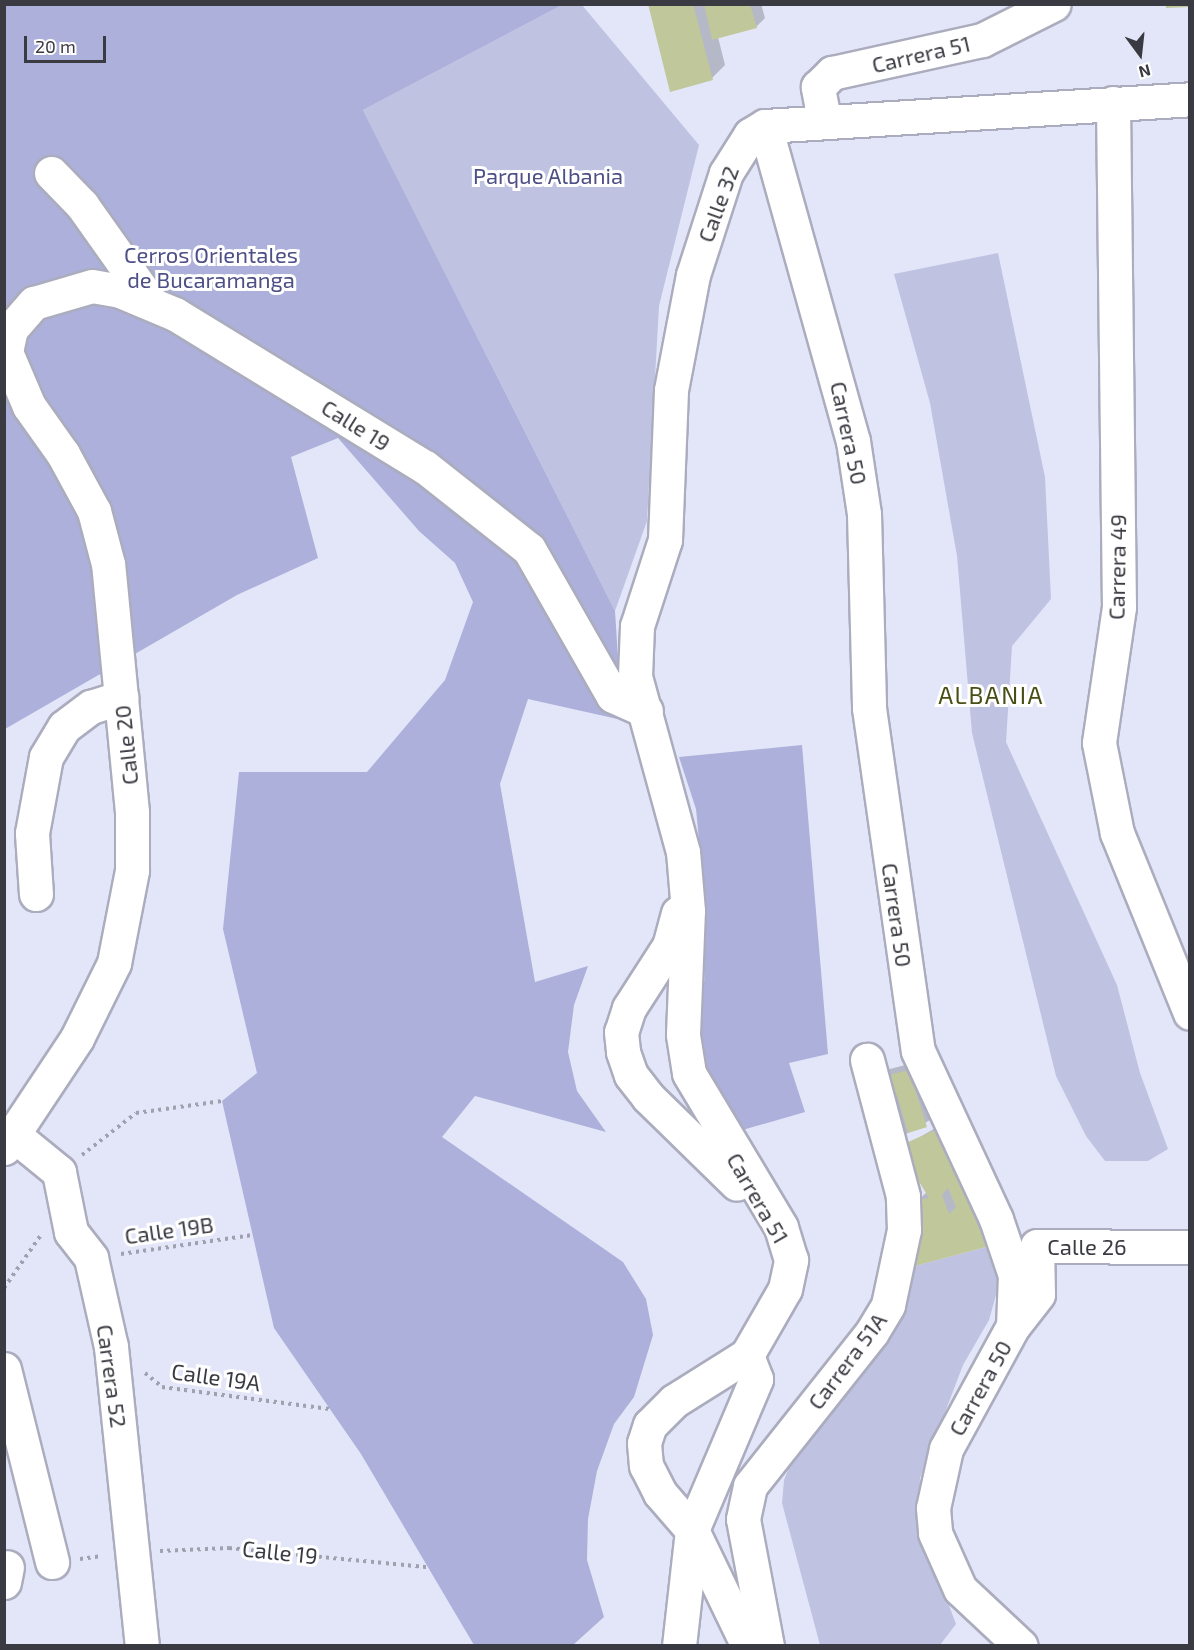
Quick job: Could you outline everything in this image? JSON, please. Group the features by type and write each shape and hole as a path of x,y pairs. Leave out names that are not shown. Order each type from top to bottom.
{"street":[{"name":"Carrera 51","path":"824,119 818,87 832,73 982,40 1054,4"},
{"path":"765,126 824,119 1190,99"},
{"name":"Carrera 49","path":"1113,103 1119,607 1099,743 1117,833 1190,1013"},
{"name":"Calle 32","path":"646,711 633,656 637,626 665,540 667,432 679,344 726,173 750,135 765,126"},
{"name":"Carrera 50","path":"765,126 853,441 864,514 869,708 918,1051 1010,1253 1016,1298 1013,1326 946,1449 933,1508 935,1533 960,1589 1021,1646"},
{"path":"51,173 82,205 152,304"},
{"name":"Calle 19","path":"6,352 19,315 51,295 92,286 152,304 216,337 480,506 530,549 613,696 646,711"},
{"name":"Calle 20","path":"6,352 29,406 94,511 108,564 132,812 132,870 114,963 77,1038 10,1142"},
{"path":"36,894 32,833 46,758 64,727 91,707 120,697"},
{"name":"Carrera 51","path":"646,711 672,797 685,873 683,1034 688,1073 781,1227 791,1260 785,1289 747,1355 674,1401 647,1434 646,1466 660,1493 692,1530 748,1646"},
{"path":"685,873 669,946 629,1008 621,1032 623,1052 631,1075 648,1097 781,1227"},
{"name":"Carrera 51A","path":"767,1646 743,1519 750,1486 872,1332 888,1305 904,1230 903,1196 867,1060"},
{"path":"10,1142 63,1185"},
{"name":"Carrera 52","path":"63,1185 71,1232 91,1258 111,1347 142,1646"},
{"name":"Calle 26","path":"1013,1326 1038,1294 1037,1246 1190,1247"},
{"path":"679,1646 692,1530 756,1379 747,1355"},
{"path":"4,1369 52,1562"}],"path":[{"path":"4,1288 63,1185 136,1113 222,1101"},
{"name":"Calle 19B","path":"91,1258 253,1235"},
{"name":"Calle 19A","path":"111,1347 162,1387 330,1409"},
{"name":"Calle 19","path":"133,1553 229,1548 428,1567"}],"green space":[{"name":"Cerros Orientales de Bucaramanga","path":"4,5 562,5 363,110 615,611 622,720 528,699 500,784 535,982 588,966 574,1005 568,1052 577,1091 606,1132 475,1096 442,1137 623,1262 646,1299 653,1335 634,1397 614,1424 597,1471 588,1519 587,1560 604,1617 573,1645 474,1645 361,1454 274,1328 222,1101 257,1073 223,929 239,772 367,772 445,680 473,602 455,563 419,531 338,438 291,457 318,558 237,595 5,729"},
{"name":"Parque Albania","path":"562,5 582,5 699,145 659,306 647,521 615,611 363,110"},
{"path":"998,253 1045,477 1051,599 1012,646 1006,742 1117,985 1140,1073 1168,1149 1148,1161 1105,1161 1086,1136 1056,1076 972,733 957,556 930,403 894,274"},
{"path":"802,745 828,1054 789,1063 805,1112 739,1131 702,1063 695,1023 705,978 702,870 696,809 679,757"},
{"path":"990,1246 1000,1281 989,1320 963,1365 920,1478 919,1526 956,1624 940,1645 820,1645 782,1503 784,1480 795,1453 911,1267"}],"building":[{"path":"648,4 693,4 713,80 670,92"},
{"path":"704,4 750,4 757,28 712,40"},
{"path":"1166,4 1190,4 1190,7 1166,8"},
{"path":"909,1070 927,1127 908,1133 897,1095 881,1100 876,1078"},
{"path":"935,1130 951,1166 966,1178 990,1246 911,1267 905,1237 922,1233 914,1201 929,1198 901,1152 906,1143","holes":["948,1188 956,1207 949,1214 942,1195"]}],"district":[{"name":"ALBANIA","path":"991,695"}]}
